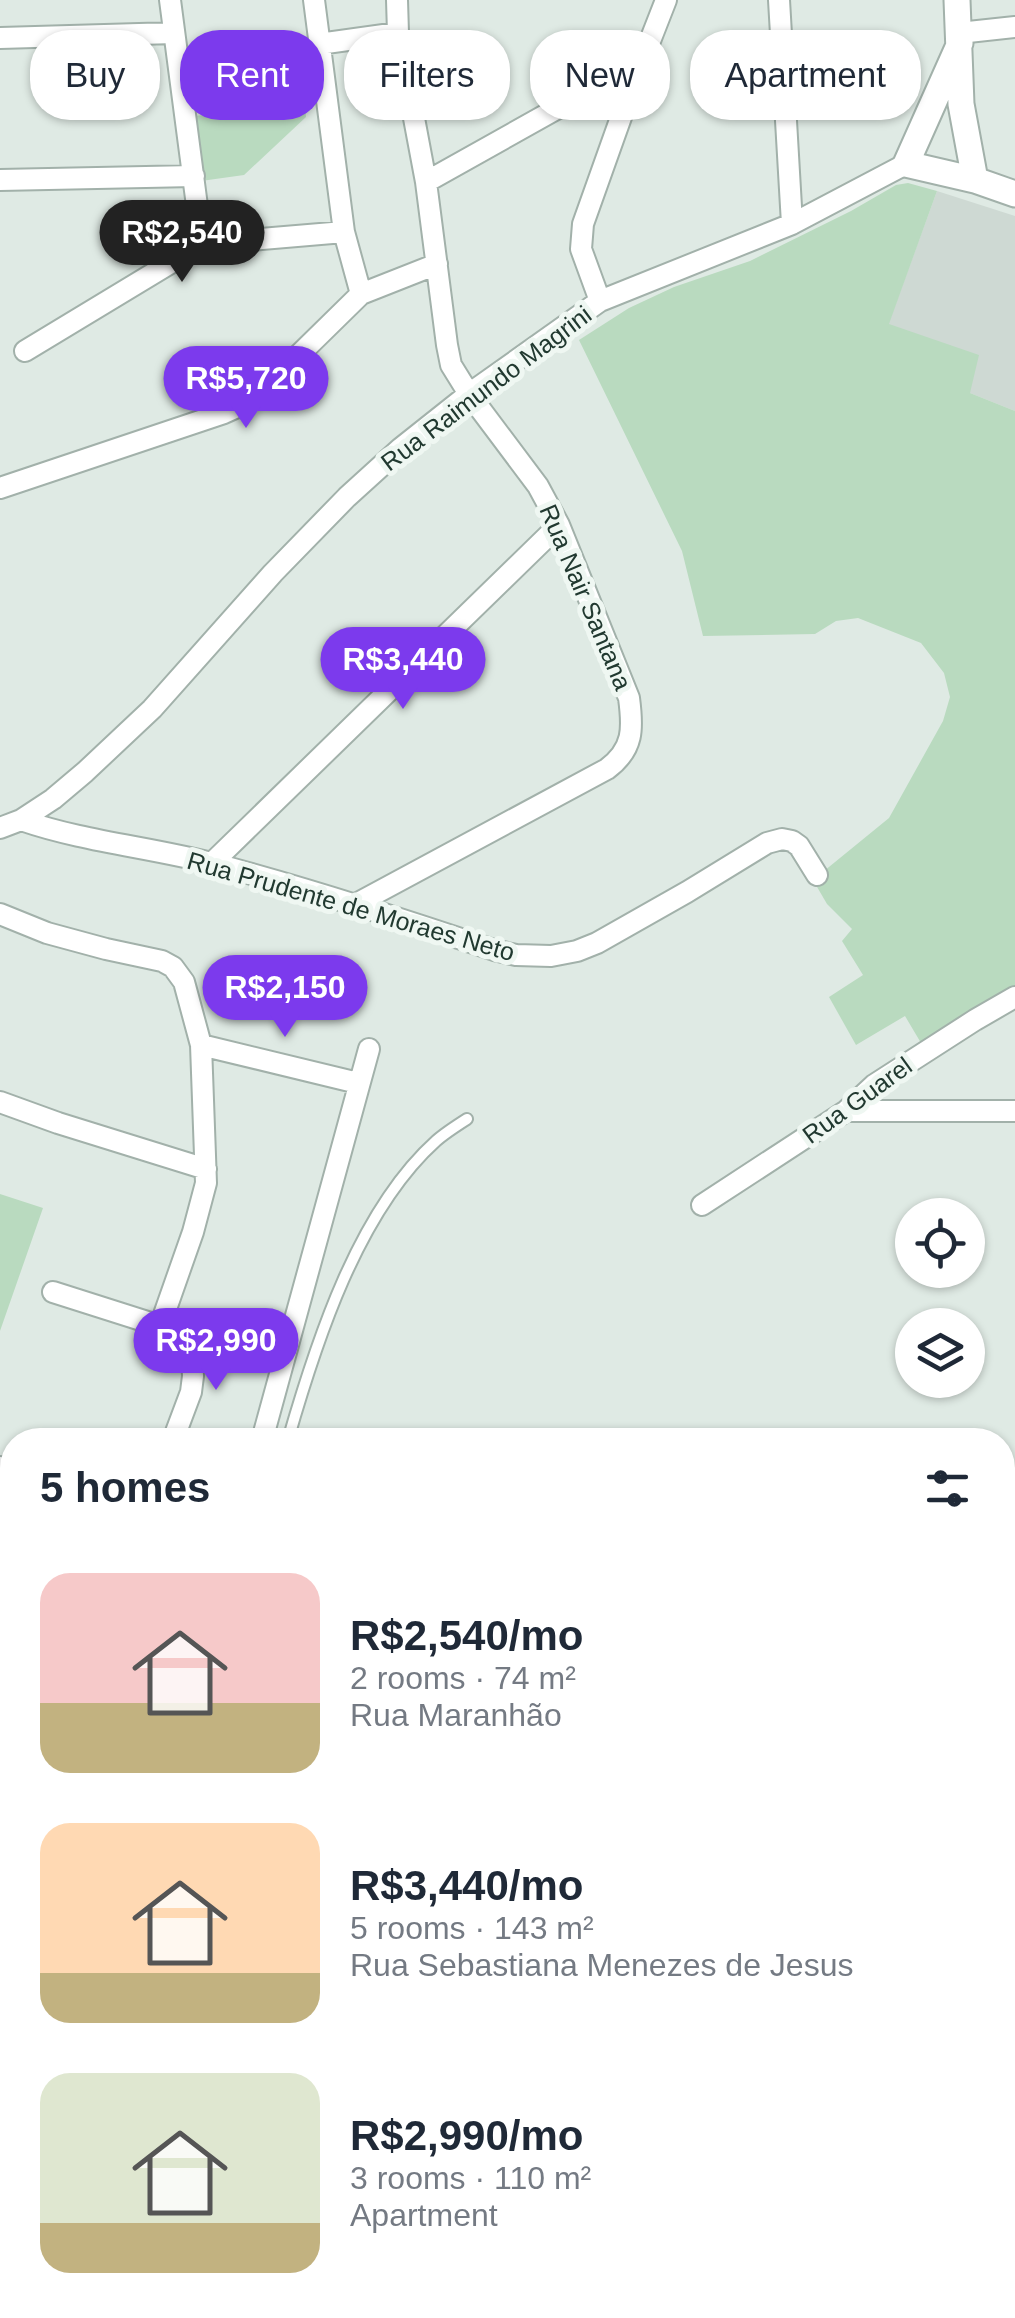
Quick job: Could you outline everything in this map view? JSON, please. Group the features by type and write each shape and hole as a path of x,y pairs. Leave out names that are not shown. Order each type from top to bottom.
{"street":[{"path":"170,0 202,244"},
{"path":"314,0 317,30"},
{"name":"Rua Nair Santana","path":"397,0 398,30"},
{"path":"654,30 666,0"},
{"path":"780,0 792,224"},
{"path":"957,0 961,104 975,180"},
{"path":"960,38 1015,28"},
{"path":"0,38 174,34"},
{"path":"960,38 906,164 1015,194"},
{"path":"324,82 344,232 360,294"},
{"name":"Rua Nair Santana","path":"356,904 607,769 620,760 633,725 629,698 559,525 538,486 451,366 414,120"},
{"path":"426,182 537,120"},
{"path":"600,301 581,249 583,224 620,120"},
{"name":"Rua Raimundo Magrini","path":"0,828 21,820 53,799 112,747 347,497 469,394 600,301 792,224 906,164"},
{"path":"0,180 194,176"},
{"path":"25,351 202,244 344,232"},
{"path":"0,488 244,404 260,393 360,294 437,264"},
{"path":"212,863 559,525"},
{"name":"Rua Prudente de Moraes Neto","path":"21,820 61,834 212,863 516,955 551,956 598,943 767,843 792,841 818,875"},
{"path":"0,914 47,933 162,961 173,967 184,982 201,1045 206,1169 204,1193 160,1326"},
{"name":"Rua Guarel","path":"702,1205 846,1111 874,1085 1015,998"},
{"path":"201,1045 358,1083"},
{"path":"265,1428 368,1048"},
{"path":"0,1102 206,1169"},
{"path":"846,1111 1015,1111"},
{"path":"53,1292 160,1326 186,1348 192,1360 191,1392 178,1428"}],"lane":[{"path":"292,1428 330,1314 367,1230 412,1166 466,1118"}],"shaded area":[{"path":"937,191 1015,216 1015,411 970,393 888,325"}],"green space":[{"path":"194,120 303,120 244,175 201,181"},
{"path":"908,183 937,191 889,324 979,355 970,393 1015,411 1015,990 921,1043 905,1016 856,1045 829,997 863,975 842,941 852,929 827,904 813,880 889,818 943,721 950,697 944,673 921,643 858,618 836,621 815,634 703,636 682,551 579,340 629,308 674,287 750,261 896,185"},
{"path":"0,1194 43,1208 0,1331"}]}
